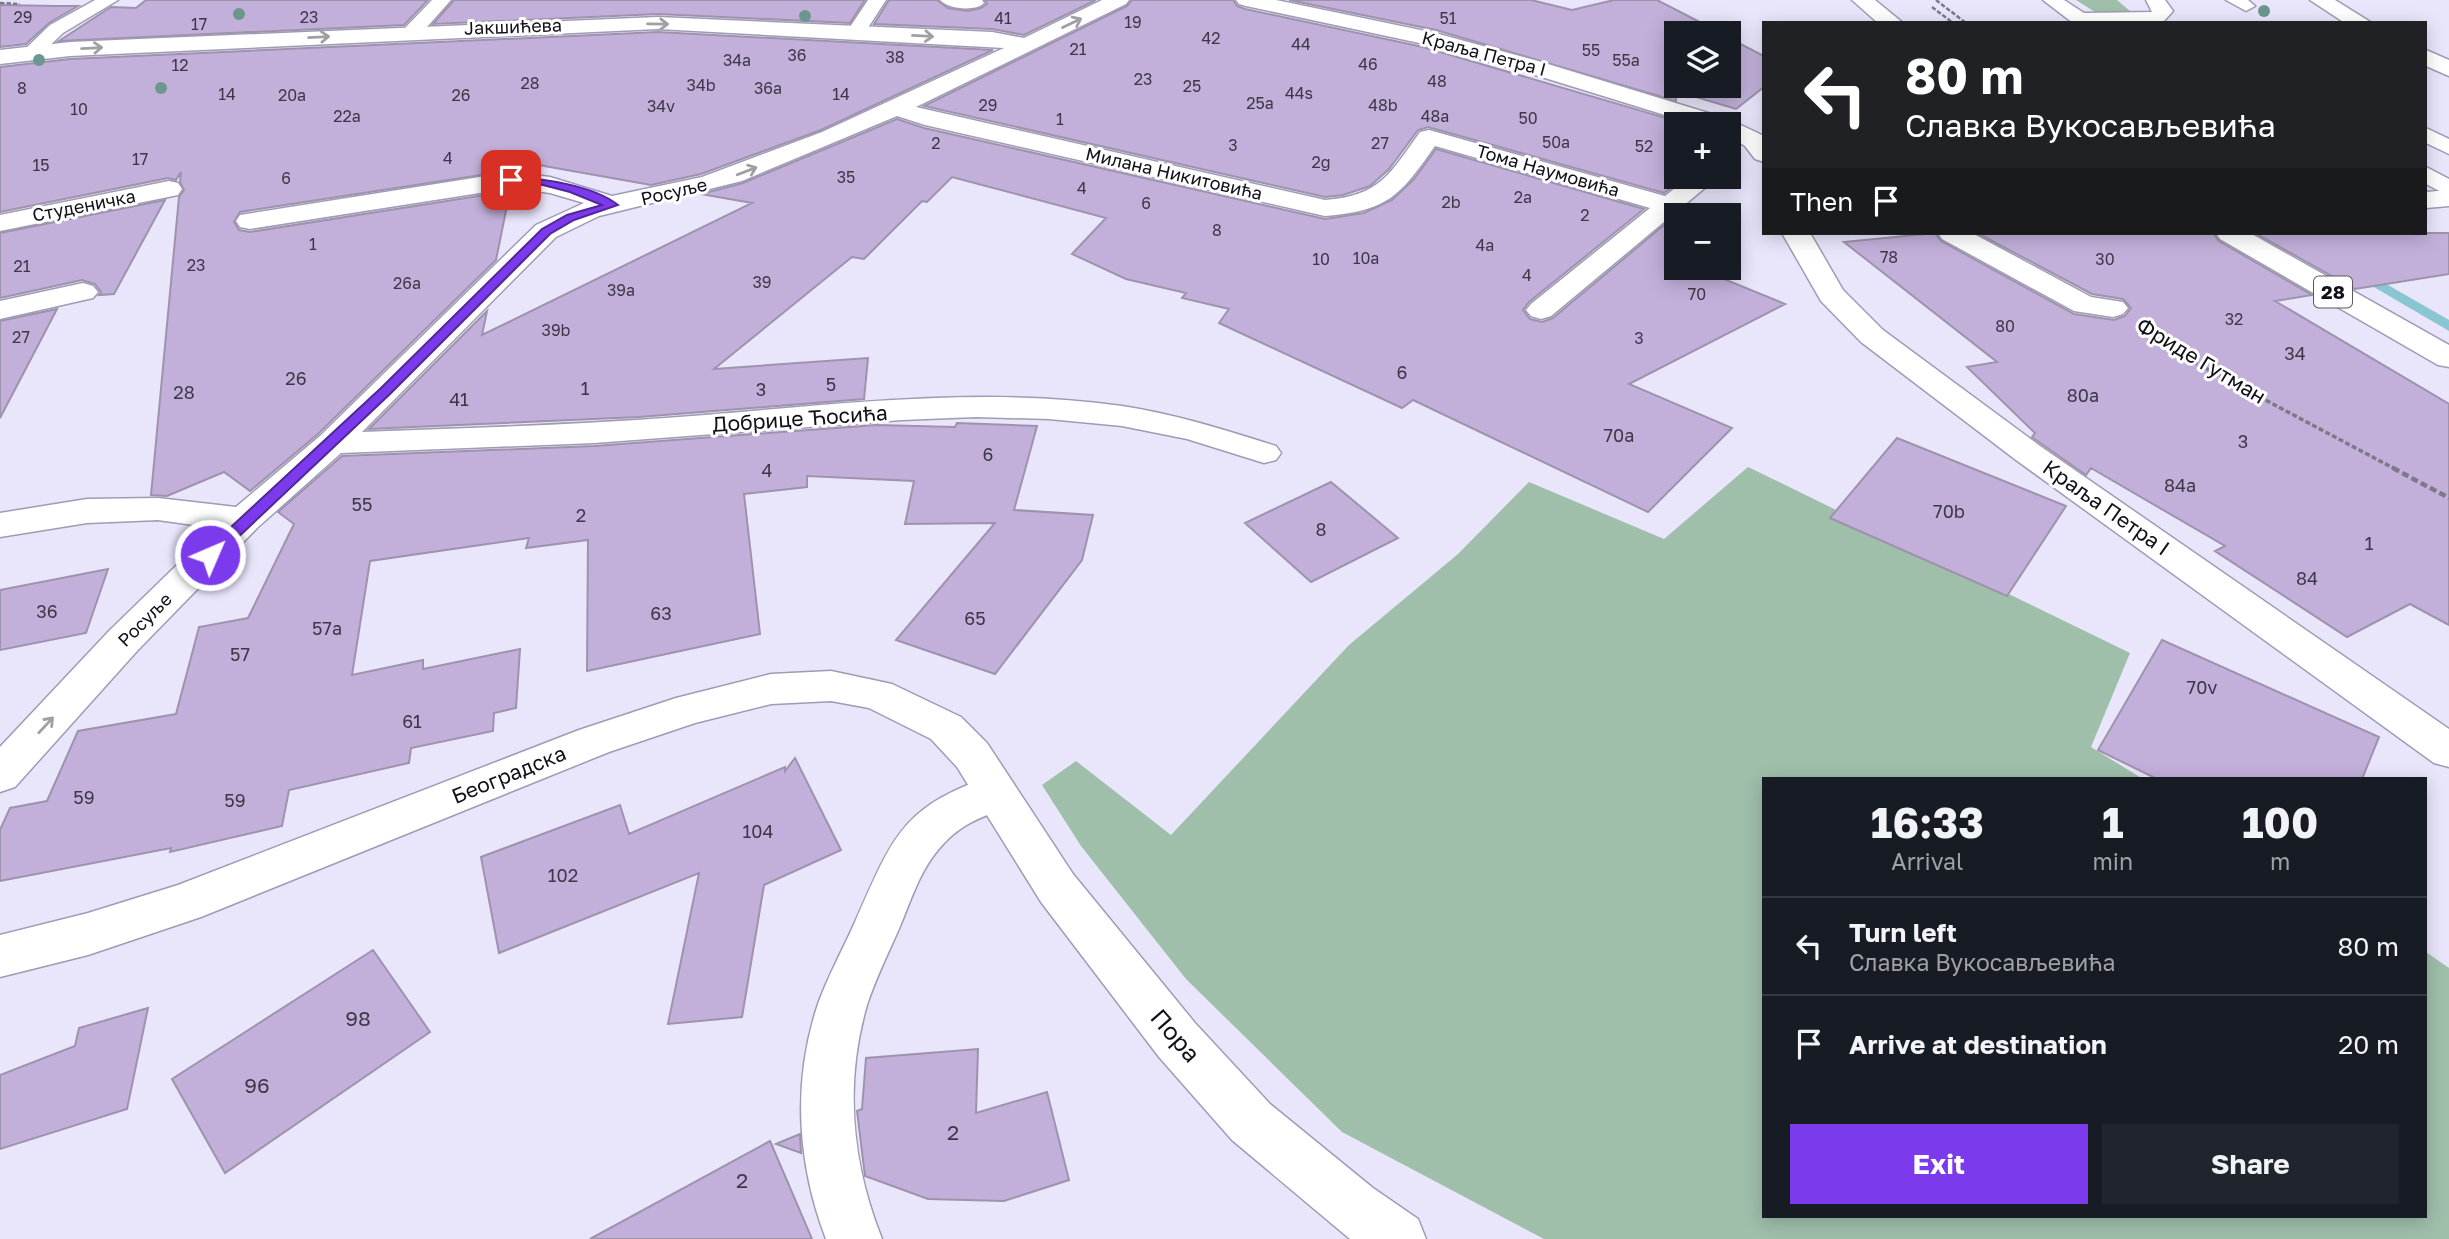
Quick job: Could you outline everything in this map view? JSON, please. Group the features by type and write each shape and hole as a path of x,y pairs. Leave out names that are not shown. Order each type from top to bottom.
{"street":[{"path":"590,24 617,0"},
{"name":"Росуље","path":"0,775 123,642 244,520 332,443 546,231 570,217 612,205 683,191 730,177 892,107 1119,0"},
{"name":"Краља Петра I","path":"1246,0 1427,38 1530,66 1677,112"},
{"path":"1862,0 1889,21"},
{"path":"2320,0 2357,21"},
{"name":"Јакшићева","path":"0,57 31,53 412,32 658,23 992,39 1026,45"},
{"path":"2427,58 2449,69"},
{"name":"Милана Никитовића","path":"892,107 925,118 1325,208 1351,208 1374,200 1390,190 1429,137"},
{"path":"1741,133 1762,147"},
{"name":"Тома Наумовића","path":"1429,137 1664,204"},
{"path":"250,221 511,180 554,184 612,205"},
{"name":"Студеничка","path":"0,223 169,189"},
{"path":"1670,203 1689,189"},
{"path":"2427,200 2449,198"},
{"path":"1541,310 1664,208"},
{"name":"Краља Петра I","path":"1797,235 1831,295 1872,335 2028,453 2449,751"},
{"name":"Фриде Гутман","path":"1956,235 2084,305 2113,308"},
{"name":"28","path":"2234,235 2449,358"},
{"path":"0,310 83,292"},
{"name":"Добрице Ћосића","path":"332,443 533,436 911,411 1017,407 1111,414 1220,436 1264,453"},
{"path":"0,525 87,511 158,509 244,520"},
{"name":"Београдска","path":"0,956 88,934 185,903 594,741 691,709 771,689 831,686 878,695 916,711 946,727 972,755 995,792"},
{"path":"854,1239 843,1214 828,1138 829,1068 843,1005 902,865 919,840 938,820 995,792"},
{"name":"Пора","path":"995,792 1057,888 1177,1040 1251,1122 1353,1208 1398,1239"}],"lane":[{"path":"31,53 42,41 68,23 109,0"},
{"path":"412,32 442,0"},
{"path":"855,33 877,0"},
{"path":"949,0 975,3"},
{"path":"2052,0 2084,21 2157,17 2164,11 2155,0"},
{"path":"2427,135 2449,148"},
{"path":"2427,175 2449,189"}],"path":[{"path":"1936,0 1964,21"},
{"path":"1930,5 1951,21"},
{"path":"1942,14 1952,11"},
{"name":"Фриде Гутман","path":"2113,308 2178,353 2449,498"}],"green space":[{"path":"2076,0 2117,0 2131,12 2095,12"},
{"path":"1748,467 2130,653 2091,747 2140,777 1762,777 1762,1218 2427,1218 2427,953 2449,968 2449,1239 1544,1239 1342,1132 1186,979 1081,846 1042,785 1076,761 1171,835 1349,645 1458,554 1529,482 1664,539"}],"building":[{"path":"146,0 428,0 404,25 59,41 111,7 136,8"},
{"path":"454,0 865,0 850,23 658,14 433,24"},
{"path":"889,0 937,0 948,8 968,11 981,8 987,4 985,0 1096,0 1024,35 992,29 874,24"},
{"path":"1132,0 1233,0 1237,6 1245,9 1423,47 1664,117 1664,189 1669,189 1664,193 1428,127 1418,130 1389,169 1370,186 1343,195 1325,197 924,106 1127,6"},
{"path":"1289,0 1531,0 1572,10 1614,0 1657,0 1698,21 1664,21 1664,97 1436,30"},
{"path":"0,5 78,6 49,23 26,44 0,47"},
{"path":"658,32 993,50 821,130 701,174 651,185 516,161 514,170 240,212 234,222 239,230 250,232 510,191 496,260 318,434 250,491 224,472 167,496 151,495 179,197 184,190 180,182 181,172 176,180 168,178 0,212 0,67 70,59"},
{"path":"1741,44 1762,55 1762,89 1736,109 1699,98 1741,98"},
{"path":"897,119 924,128 1325,219 1364,213 1392,200 1414,179 1436,149 1644,209 1529,302 1523,310 1530,319 1542,322 1553,318 1664,225 1664,280 1726,280 1785,304 1629,384 1732,428 1648,512 1413,400 1402,408 1219,323 1229,309 1182,298 1186,293 1126,279 1072,254 1106,218 952,177 927,202 922,201 864,259 852,257 714,369 868,358 864,399 639,417 369,429 487,311 482,335 752,203 701,194 743,183"},
{"path":"165,200 114,294 99,295 101,292 95,284 82,280 0,298 0,233"},
{"path":"2449,233 2449,274 2355,289 2259,235"},
{"path":"1936,235 1941,241 2074,314 2114,320 2125,316 2131,308 2123,299 2092,294 1981,235 2214,235 2219,241 2312,295 2275,301 2449,404 2449,625 2410,604 2347,637 2215,551 2225,546 2091,468 2086,475 2032,437 2035,433 1967,367 1997,362 1844,242"},
{"path":"57,309 0,418 0,321"},
{"path":"957,423 1037,426 1014,510 1093,515 1082,560 995,674 896,640 995,523 905,524 914,481 807,476 807,487 744,494 760,634 587,671 588,540 526,548 529,538 370,561 352,675 423,660 423,669 520,649 516,708 494,713 493,731 411,748 409,763 289,790 282,826 170,852 171,848 0,881 0,830 10,808 47,801 78,731 176,714 199,627 248,618 294,524 278,512 342,456 594,446 876,425 955,427"},
{"path":"1897,438 2066,506 2007,596 1830,518"},
{"path":"1331,482 1398,538 1311,582 1245,523"},
{"path":"108,569 86,633 0,650 0,590"},
{"path":"2162,640 2379,737 2363,777 2153,777 2098,750"},
{"path":"795,758 841,850 764,885 742,1017 668,1024 699,873 499,953 481,857 620,805 629,834 785,767 785,771"},
{"path":"373,950 430,1032 225,1173 172,1079"},
{"path":"148,1008 127,1109 0,1149 0,1075 75,1046 79,1028"},
{"path":"978,1049 976,1113 1047,1092 1069,1180 1004,1201 928,1199 865,1176 857,1111 862,1109 866,1058"},
{"path":"800,1134 801,1153 776,1144"},
{"path":"770,1141 812,1239 590,1239"}],"waterway":[{"path":"2360,273 2449,326"}],"route":[{"path":"210,555 244,520 332,443 386,391 546,231 570,217 612,205 544,182 511,180"}]}
